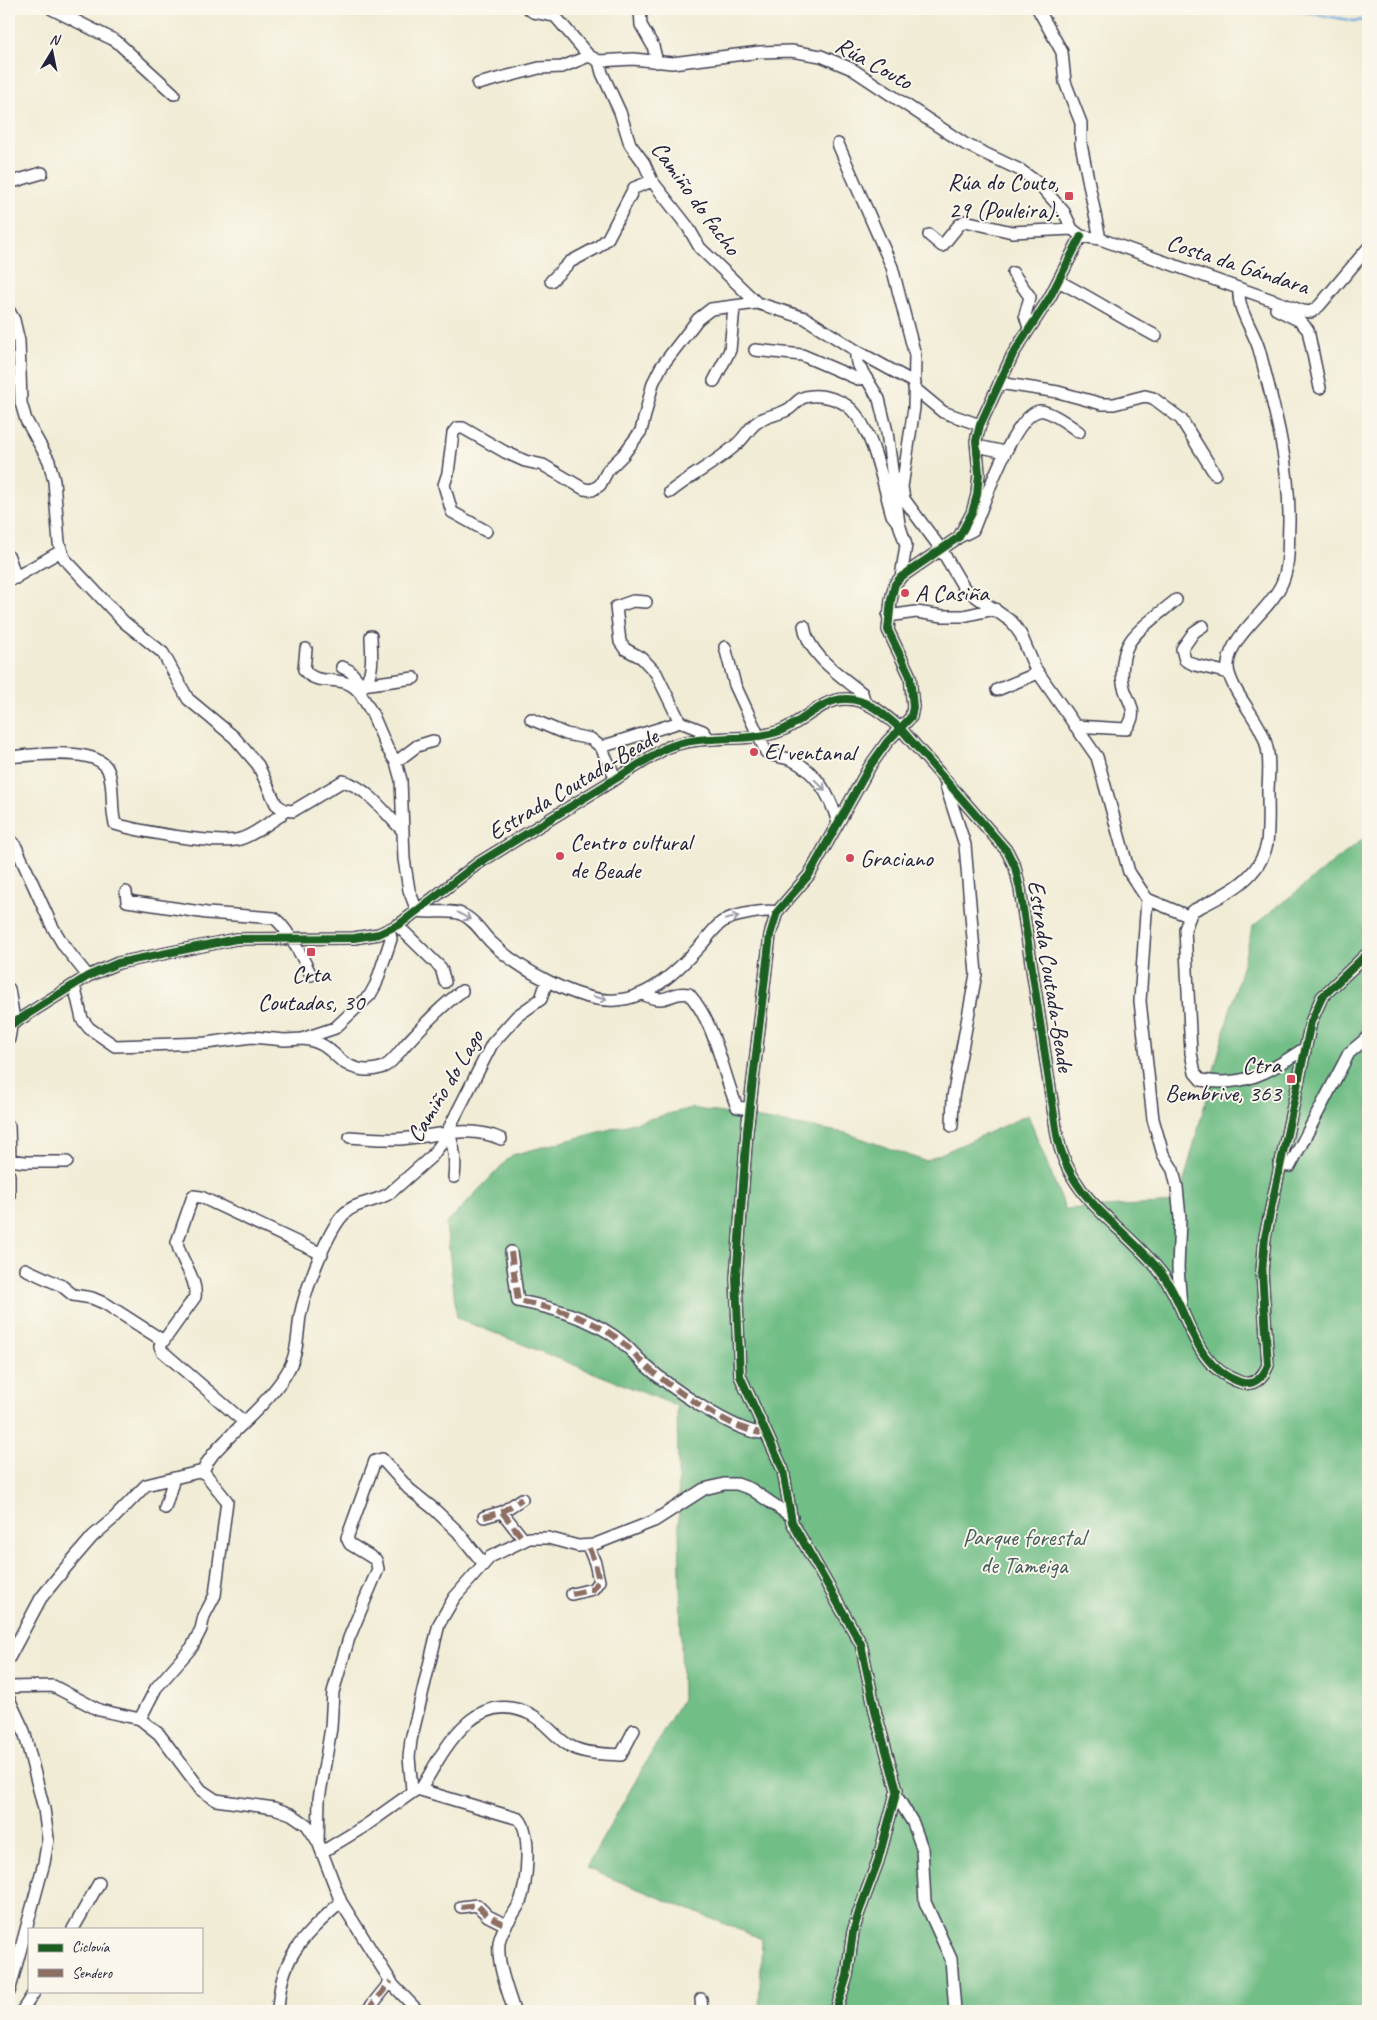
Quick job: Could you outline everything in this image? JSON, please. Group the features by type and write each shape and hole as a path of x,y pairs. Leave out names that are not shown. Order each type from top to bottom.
{"street":[{"path":"52,9 116,41 174,94"},
{"path":"529,9 533,12 555,12"},
{"path":"640,9 641,25 653,46 657,62"},
{"path":"1038,9 1062,52 1065,82 1081,123 1081,144 1100,239"},
{"name":"Camiño do facho","path":"555,12 594,58 620,112 630,144 644,163 652,181 688,227 700,248 757,303"},
{"name":"Rúa Couto","path":"478,84 540,68 562,67 594,58 672,63 760,52 791,51 821,56 852,69 965,144 1020,170 1038,183 1064,212 1076,232"},
{"path":"838,144 892,267 915,354 912,384 914,408 902,487"},
{"path":"9,183 42,173"},
{"path":"551,281 570,262 598,247 608,238 634,188 652,181"},
{"name":"Costa da Gándara","path":"929,235 942,246 959,225 965,221 1012,232 1076,232 1303,312 1311,312 1319,306 1368,248"},
{"path":"958,538 972,513 977,494 979,473 977,446 980,424 999,383 1029,328 1058,281 1076,232"},
{"path":"1013,273 1030,297 1025,315 1029,328"},
{"path":"1058,281 1104,304 1127,321 1156,336"},
{"path":"1239,289 1238,298 1258,346 1283,440 1289,521 1287,562 1282,583 1272,600 1236,642 1228,665 1232,681 1262,731 1269,749 1266,844 1260,861 1241,885 1192,911 1188,916 1185,929 1191,1053 1195,1073 1200,1080 1220,1084 1264,1074 1305,1048"},
{"path":"1254,294 1259,302 1300,321 1308,330 1320,388"},
{"path":"486,531 452,512 446,498 444,485 448,473 453,433 457,428 464,428 525,461 543,465 584,490 592,490 600,485 608,470 623,455 641,431 653,383 661,367 698,319 711,309 757,303 805,318 912,384 942,412 980,424"},
{"path":"714,381 730,350 734,307"},
{"path":"9,311 14,320 19,341 21,403 26,420 49,461 54,480 58,543 64,558 124,622 163,653 188,699 234,737 258,765 276,804 284,810 293,811 343,782 354,784 370,796 401,830"},
{"path":"755,350 802,355 858,379 866,378"},
{"path":"855,350 857,363 879,399 890,453 899,524 906,545 901,577"},
{"path":"999,383 1058,392 1102,404 1114,404 1145,396 1153,398 1181,419 1215,474"},
{"path":"670,492 691,475 702,470 739,443 749,429 759,421 789,409 803,397 812,396 838,401 851,409 863,426 871,445 892,515 899,524"},
{"path":"836,2011 847,1976 853,1932 858,1912 878,1862 897,1790 876,1715 861,1644 792,1517 783,1470 740,1376 736,1278 750,1109 770,935 778,912 808,875 870,766 887,742 911,717 913,707 911,684 906,666 888,630 888,616 895,584 901,577 972,530 1005,452 1031,414 1040,410 1047,412 1079,432"},
{"path":"977,446 1005,452"},
{"path":"890,453 896,459 904,499 914,515 941,549 964,588 1012,622 1021,635 1038,674 1097,757 1129,872 1147,899 1188,916"},
{"path":"9,558 12,580 61,551"},
{"path":"1074,726 1126,729 1133,721 1133,710 1123,684 1122,674 1127,646 1133,637 1176,600"},
{"path":"646,602 632,601 616,607 620,642 625,649 642,658 656,673 680,722"},
{"path":"888,616 916,612 943,616 963,616 995,609"},
{"path":"804,626 806,638 815,652 862,693 865,703"},
{"path":"1202,626 1194,632 1182,649 1185,660 1195,665 1229,674"},
{"path":"361,689 368,678 372,656 371,636"},
{"path":"725,647 735,685 766,752 773,757 789,759 798,763 825,790 838,823"},
{"path":"306,649 304,670 309,676 319,680 350,684 361,689 414,678"},
{"path":"342,667 350,671 361,689 387,748 396,762 401,780 401,830 407,881 417,911 430,913 456,912 464,915 507,956 547,981 603,1000 626,999 643,994 658,985 690,956 723,920 764,910 778,912"},
{"path":"997,690 1038,674"},
{"name":"Estrada Coutada-Beade","path":"11,1025 88,976 118,963 236,939 354,938 378,934 393,927 417,911 477,864 670,746 709,739 758,735 789,727 838,699 851,699 865,703 901,729 1000,841 1015,867 1057,1134 1067,1168 1077,1186 1093,1205 1157,1268 1169,1285 1199,1348 1215,1368 1244,1384 1251,1384 1262,1377 1268,1365 1269,1356 1262,1272 1265,1236 1311,1022 1322,997 1368,954"},
{"path":"531,719 566,734 591,738 601,748 616,779"},
{"path":"601,748 680,722 703,731 709,739"},
{"path":"396,762 417,746 433,741"},
{"path":"9,757 67,754 91,757 102,761 108,769 112,788 115,824 174,837 222,840 240,839 280,816 284,810"},
{"path":"942,777 952,800 966,845 976,974 953,1097 952,1126"},
{"path":"9,838 16,847 52,926 64,946 88,976"},
{"path":"126,892 127,901 207,913 274,918 281,923 291,938 311,975"},
{"path":"1147,899 1140,1001 1153,1119 1163,1154 1173,1170 1177,1187 1180,1218 1178,1268 1182,1314"},
{"path":"393,927 441,968 445,982"},
{"path":"74,985 82,1019 89,1028 115,1046 206,1043 252,1036 285,1040 302,1039 335,1028 370,995 376,984 391,939 393,927"},
{"name":"Camiño do Lago","path":"203,1471 213,1452 269,1397 287,1374 294,1359 305,1297 332,1230 343,1215 356,1205 382,1198 390,1193 432,1156 448,1132 492,1044 517,1016 541,999 547,981"},
{"path":"9,989 12,1005 9,1039"},
{"path":"302,1039 322,1044 350,1067 361,1070 386,1066 421,1029 462,991"},
{"path":"643,994 653,999 662,1000 682,993 690,994 714,1034 729,1088 737,1107 750,1109"},
{"path":"1279,1165 1290,1166 1349,1053 1368,1037"},
{"path":"9,1126 9,1161 67,1162"},
{"path":"448,1132 454,1145 456,1165 454,1177"},
{"path":"350,1137 407,1139 448,1132 485,1132 501,1139"},
{"path":"9,1175 9,1196"},
{"path":"244,1422 162,1351 160,1346 162,1340 195,1297 194,1285 178,1250 177,1242 193,1196 201,1197 322,1254"},
{"path":"511,1252 516,1298 518,1301 561,1311 601,1327 613,1335 657,1375 684,1395 746,1430 766,1433"},
{"path":"25,1269 62,1286 73,1295 92,1298 106,1304 162,1340"},
{"path":"320,1847 319,1799 331,1728 333,1692 349,1638 378,1569 376,1560 350,1544 347,1538 375,1460 382,1459 409,1489 458,1532 483,1563"},
{"path":"9,1658 42,1598 93,1536 114,1518 146,1484 203,1471 227,1501 215,1595 204,1616 201,1629 192,1647 156,1688 140,1719"},
{"path":"165,1508 174,1478"},
{"path":"417,1790 409,1757 411,1740 436,1631 454,1598 483,1563 524,1540 548,1538 588,1546 654,1521 704,1489 724,1484 737,1484 751,1488 792,1517"},
{"path":"484,1517 502,1512 522,1499"},
{"path":"502,1512 524,1540"},
{"path":"572,1594 593,1589 599,1581 595,1563 588,1546"},
{"path":"9,1687 53,1686 99,1710 140,1719 159,1734 201,1790 216,1800 274,1808 291,1814 307,1825 320,1847 341,1902 391,1981 418,2011"},
{"path":"9,1699 24,1731 44,1808 48,1839 44,1863 9,1992"},
{"path":"320,1847 388,1811 417,1790 457,1731 472,1718 485,1712 511,1708 520,1710 541,1720 570,1747 609,1754 621,1755 634,1730"},
{"path":"417,1790 519,1819 523,1823 526,1846 523,1889 516,1910 506,1925 499,1942 500,1954 514,2011"},
{"path":"896,1795 913,1823 922,1848 925,1902 951,1959 955,2011"},
{"path":"74,1928 99,1884"},
{"path":"278,2011 279,1992 286,1965 308,1932 341,1902"},
{"path":"461,1907 477,1904 488,1916 506,1925"},
{"path":"367,2011 391,1981"},
{"path":"22,2011 34,1992"},
{"path":"701,1999 702,2011"}],"green space":[{"name":"Parque forestal de Tameiga","path":"1368,835 1368,2011 759,2011 762,1939 586,1868 682,1699 677,1406 457,1318 446,1224 512,1155 691,1108 846,1133 925,1161 1028,1115 1065,1209 1178,1203 1253,926"}],"waterway":[{"path":"1288,9 1354,21 1368,20"}],"marked path":[{"path":"511,1252 518,1301 542,1306 590,1322 611,1334 629,1348 655,1374 685,1396 738,1426 766,1433"},
{"path":"484,1517 502,1512 522,1499"},
{"path":"502,1512 524,1540"},
{"path":"572,1594 593,1589 599,1581 595,1563 588,1546"},
{"path":"461,1907 477,1905 488,1916 506,1925"},
{"path":"367,2011 391,1981"}],"cycle path":[{"path":"836,2011 847,1976 853,1932 878,1861 897,1790 876,1715 861,1644 792,1522 783,1470 740,1376 736,1278 747,1131 770,935 777,912 809,875 870,766 887,742 911,717 913,707 910,676 888,630 891,600 895,584 901,577 959,537 972,513 977,495 979,473 976,441 980,425 1013,354 1050,297 1081,236"},
{"path":"9,1026 88,976 118,963 236,939 354,938 379,934 400,924 477,864 664,749 678,744 707,739 766,735 788,727 828,703 845,699 861,701 876,709 901,729 1007,851 1015,867 1020,889 1057,1135 1064,1158 1086,1196 1147,1256 1162,1274 1201,1350 1211,1363 1224,1374 1240,1382 1250,1383 1261,1377 1268,1365 1262,1272 1265,1237 1311,1022 1322,997 1368,953"}],"place":[{"name":"Rúa do Couto, 29 (Pouleira).","path":"1069,196"},
{"name":"A Casiña","path":"905,593"},
{"name":"El ventanal","path":"754,752"},
{"name":"Centro cultural de Beade","path":"560,856"},
{"name":"Graciano","path":"850,858"},
{"name":"Crta Coutadas, 30","path":"311,952"},
{"name":"Ctra Bembrive, 363","path":"1291,1079"}]}
